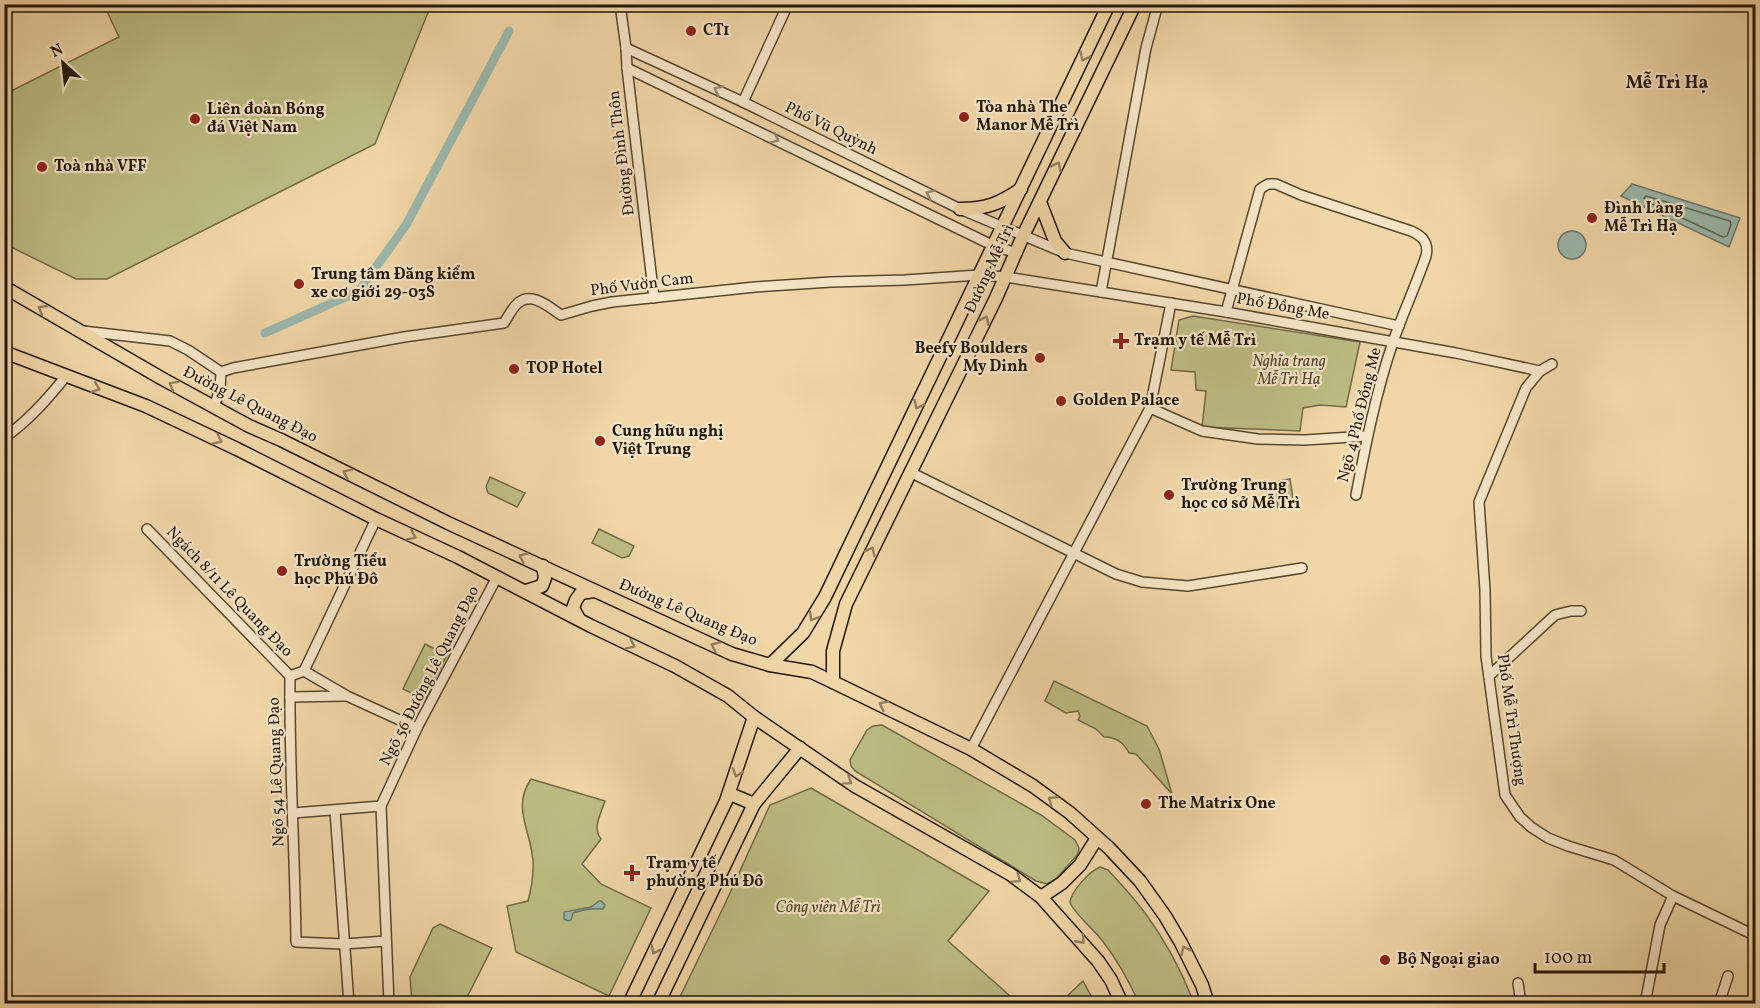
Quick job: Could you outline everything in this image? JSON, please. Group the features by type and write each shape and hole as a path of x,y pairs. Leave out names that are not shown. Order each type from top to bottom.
{"main road":[{"name":"Đường Mễ Trì","path":"770,665 803,633 825,597 1109,4"},
{"name":"Đường Mễ Trì","path":"833,682 833,651 845,606 1006,277 1023,236 1135,4"},
{"path":"960,209 992,206 1022,188"},
{"path":"1040,202 1055,241 1065,253"},
{"name":"Đường Lê Quang Đạo","path":"4,287 249,426 448,523 732,654 770,665 812,672 971,749 1033,786 1070,813 1135,875 1165,916 1192,964 1208,1004"},
{"path":"4,352 146,406 237,449 526,591 675,666 728,696 754,717 855,786 1010,874 1041,897 1098,961 1122,1004"},
{"path":"526,591 542,586 545,578 543,566"},
{"path":"579,619 573,608 576,600 581,593 595,591"},
{"path":"825,597 845,606"},
{"path":"629,1004 730,794 754,717"},
{"path":"658,1004 754,804 800,748"},
{"path":"730,794 754,804"},
{"path":"1041,897 1062,883 1080,865 1097,838"}],"street":[{"name":"Đường Đình Thôn","path":"620,4 654,298"},
{"path":"742,102 788,4"},
{"path":"1101,292 1146,48 1158,4"},
{"name":"Phố Vũ Quỳnh","path":"626,48 960,209 1023,236"},
{"name":"Phố Vũ Quỳnh","path":"627,68 994,246"},
{"name":"Ngõ 4 Phố Đồng Me","path":"1232,290 1260,189 1268,184 1276,184 1301,195 1411,231 1424,239 1427,251 1393,342 1367,436 1356,495"},
{"name":"Phố Đồng Me","path":"1023,236 1065,253 1399,326"},
{"path":"994,246 1017,253"},
{"name":"Phố Vườn Cam","path":"221,372 404,338 504,323 518,302 525,299 537,299 561,315 612,302 755,287 980,275 1006,277"},
{"name":"Phố Đồng Me","path":"1006,277 1226,312 1456,353 1540,371"},
{"path":"1226,312 1232,290"},
{"path":"971,749 1150,408 1171,303"},
{"path":"80,330 170,341 195,354 221,372 220,389 214,407"},
{"path":"1540,371 1552,364"},
{"name":"Phố Mễ Trì Thượng","path":"1540,371 1526,388 1479,502 1485,590 1486,657 1505,795 1520,817 1548,838 1614,860 1673,896 1755,936"},
{"path":"4,438 41,407 66,376"},
{"path":"1150,408 1202,431 1258,439 1305,440 1367,436"},
{"path":"910,472 1116,574 1142,582 1188,585 1302,568"},
{"path":"376,519 304,671 347,696 417,728"},
{"name":"Ngách 8/11 Lê Quang Đạo","path":"147,529 290,676"},
{"name":"Ngõ 56 Đường Lê Quang Đạo","path":"389,1004 381,806 417,728 497,577"},
{"path":"1489,676 1555,615 1581,611"},
{"name":"Ngõ 54 Lê Quang Đạo","path":"304,671 290,676 289,749 296,942 344,944"},
{"path":"290,697 347,696"},
{"path":"293,813 381,806"},
{"path":"335,811 349,1004"},
{"path":"1645,1004 1660,925 1673,896"},
{"path":"344,944 386,941"},
{"path":"1719,1004 1728,976"},
{"path":"1518,983 1521,1004"}],"green space":[{"name":"Liên đoàn Bóng đá Việt Nam","path":"104,5 431,5 375,144 107,279 76,279 5,244 5,94 119,37"},
{"name":"Nghĩa trang Mễ Trì Hạ","path":"1193,316 1360,342 1346,407 1320,405 1303,408 1300,431 1202,427 1206,391 1196,390 1195,372 1171,370 1179,320"},
{"path":"490,477 525,493 517,507 488,493 486,487"},
{"path":"1290,479 1294,505 1278,508 1274,482"},
{"path":"599,529 634,546 629,556 622,558 592,543"},
{"path":"425,644 447,655 425,700 403,689"},
{"path":"1054,681 1147,726 1159,749 1172,794 1136,754 1129,753 1119,741 1104,737 1096,729 1078,720 1080,716 1078,711 1066,713 1045,701"},
{"path":"882,725 1041,815 1075,840 1079,848 1078,854 1056,879 1047,884 1036,881 855,771 850,760 867,730 873,726"},
{"path":"531,779 605,801 597,825 601,839 582,864 601,884 651,908 609,996 516,952 507,906 528,901 531,890 533,859 522,807 523,798"},
{"name":"Công viên Mễ Trì","path":"811,788 989,891 948,941 1018,1003 677,1003 770,805"},
{"path":"1100,867 1108,870 1152,923 1172,956 1194,1003 1139,1003 1112,954 1073,908 1070,903 1071,898 1077,888"},
{"path":"440,924 492,948 464,1003 412,1003 410,977 433,928"},
{"path":"1083,981 1095,1003 1060,1003"}],"water":[{"path":"1632,184 1740,218 1729,247 1621,196"},
{"path":"1572,231 1582,235 1586,245 1582,255 1572,259 1562,255 1558,245 1562,235"},
{"path":"599,901 605,905 603,909 580,911 573,913 571,920 564,919 564,912 591,907"}],"waterway":[{"path":"265,333 359,291 406,225 509,31"}],"place":[{"name":"CT1","path":"691,31"},
{"name":"Tòa nhà The Manor Mễ Trì","path":"964,117"},
{"name":"Liên đoàn Bóng đá Việt Nam","path":"195,119"},
{"name":"Toà nhà VFF","path":"42,167"},
{"name":"Đình Làng Mễ Trì Hạ","path":"1592,218"},
{"name":"Trung tâm Đăng kiểm xe cơ giới 29-03S","path":"299,284"},
{"name":"Trạm y tế Mễ Trì","path":"1121,341"},
{"name":"Beefy Boulders My Dinh","path":"1040,358"},
{"name":"TOP Hotel","path":"514,369"},
{"name":"Golden Palace","path":"1061,401"},
{"name":"Cung hữu nghị Việt Trung","path":"600,441"},
{"name":"Trường Trung học cơ sở Mễ Trì","path":"1169,495"},
{"name":"Trường Tiểu học Phú Đô","path":"282,571"},
{"name":"The Matrix One","path":"1146,804"},
{"name":"Trạm y tế phường Phú Đô","path":"632,873"},
{"name":"Bộ Ngoại giao","path":"1385,960"}],"district":[{"name":"Mễ Trì Hạ","path":"1667,83"}]}
